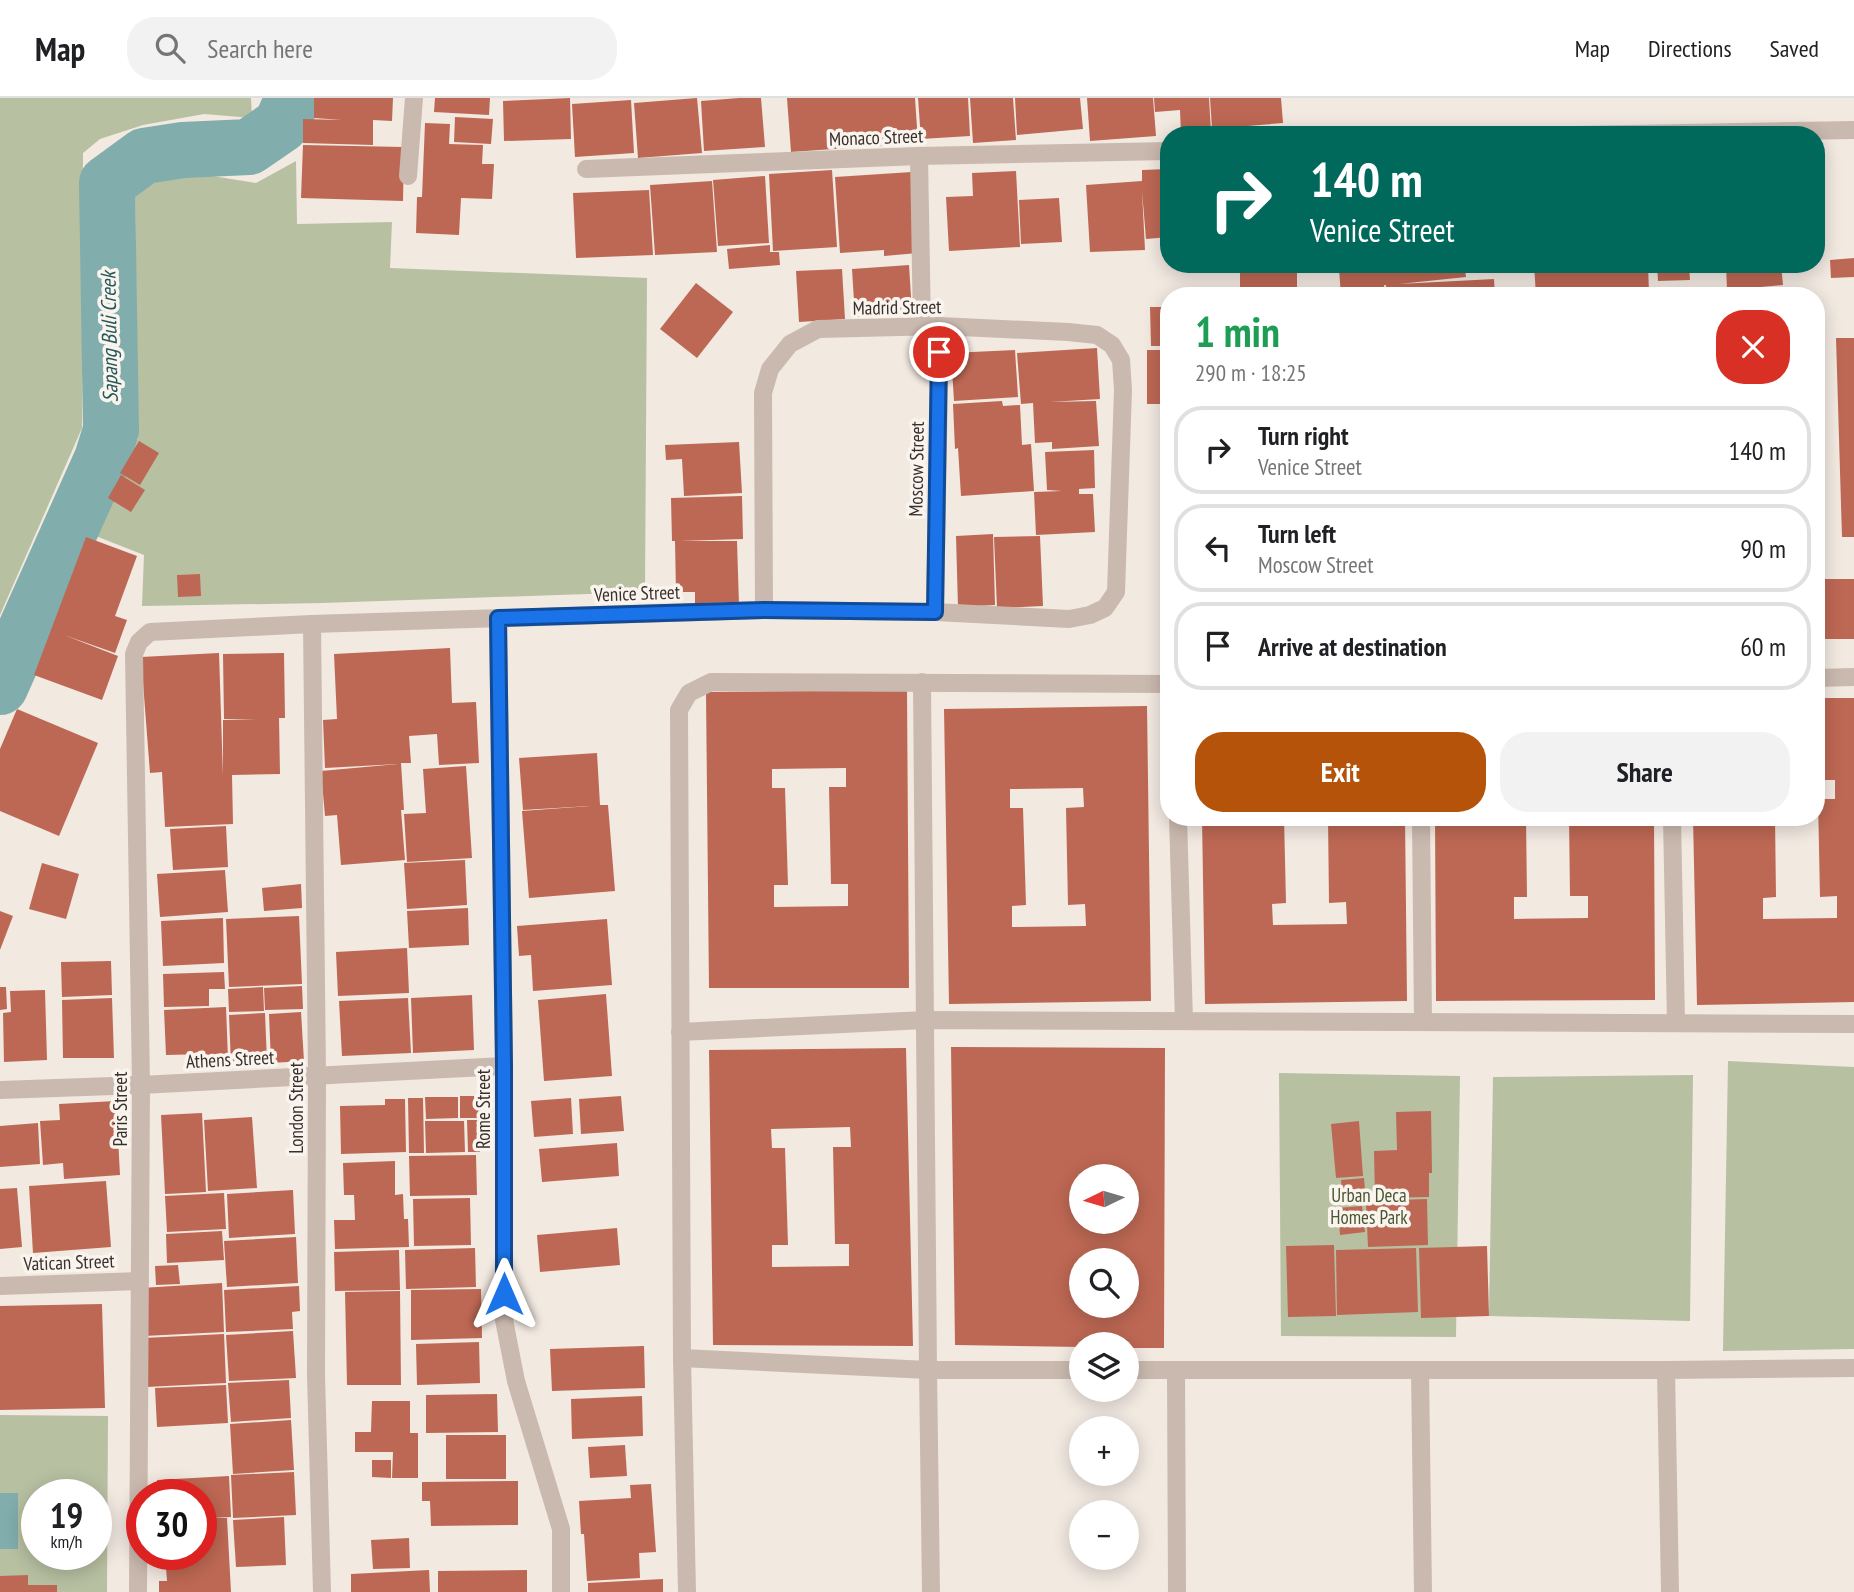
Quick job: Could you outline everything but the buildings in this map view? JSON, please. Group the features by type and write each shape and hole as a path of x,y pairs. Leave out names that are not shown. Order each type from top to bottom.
{"street":[{"path":"408,176 414,98"},
{"path":"1825,131 1854,130"},
{"name":"Monaco Street","path":"586,169 919,156 1160,151"},
{"name":"Moscow Street","path":"919,156 931,327 935,612"},
{"name":"Madrid Street","path":"764,610 763,393 769,369 790,344 818,329 931,327 1088,334 1097,335 1112,345 1121,360 1123,390 1116,592"},
{"name":"Venice Street","path":"150,632 312,624 764,610 935,612 1069,620 1105,608 1116,592"},
{"name":"Rome Street","path":"498,618 504,1066 504,1320 516,1381 561,1529 561,1592"},
{"name":"London Street","path":"312,624 317,1075 316,1375 322,1592"},
{"name":"Paris Street","path":"138,1592 141,1085 134,654 139,642 150,632"},
{"path":"1825,678 1854,677"},
{"path":"688,1592 682,1359 679,710 689,693 711,682 1160,684"},
{"path":"922,682 931,1592"},
{"path":"1178,826 1184,1021"},
{"path":"1421,826 1423,1022"},
{"path":"1672,826 1676,1023"},
{"path":"680,1032 925,1020 1854,1024"},
{"name":"Athens Street","path":"0,1090 504,1066"},
{"name":"Vatican Street","path":"0,1286 140,1281"},
{"path":"682,1359 928,1370 1069,1370"},
{"path":"1139,1370 1854,1368"},
{"path":"1177,1370 1177,1592"},
{"path":"1420,1370 1423,1592"},
{"path":"1667,1370 1670,1592"}],"green space":[{"path":"0,98 251,98 252,118 204,114 143,125 100,139 83,153 82,428 0,615"},
{"path":"296,161 297,224 392,222 390,268 647,278 645,592 142,606 144,555 83,531 138,439 135,191 181,171 256,183"},
{"path":"1728,1061 1854,1067 1854,1349 1723,1351"},
{"name":"Urban Deca Homes Park","path":"1279,1073 1460,1076 1456,1337 1281,1336"},
{"path":"1693,1075 1690,1321 1489,1316 1493,1077"},
{"path":"0,1415 108,1416 108,1479 21,1479 21,1570 107,1570 107,1592 0,1592"}],"water":[{"path":"0,1493 18,1493 18,1549 0,1549"}],"waterway":[{"name":"Sapang Buli Creek","path":"0,687 102,459 111,430 107,183 144,156 183,150 249,147 281,125 293,98"}],"route":[{"path":"504,1294 498,618 764,610 935,612 939,352"}]}
